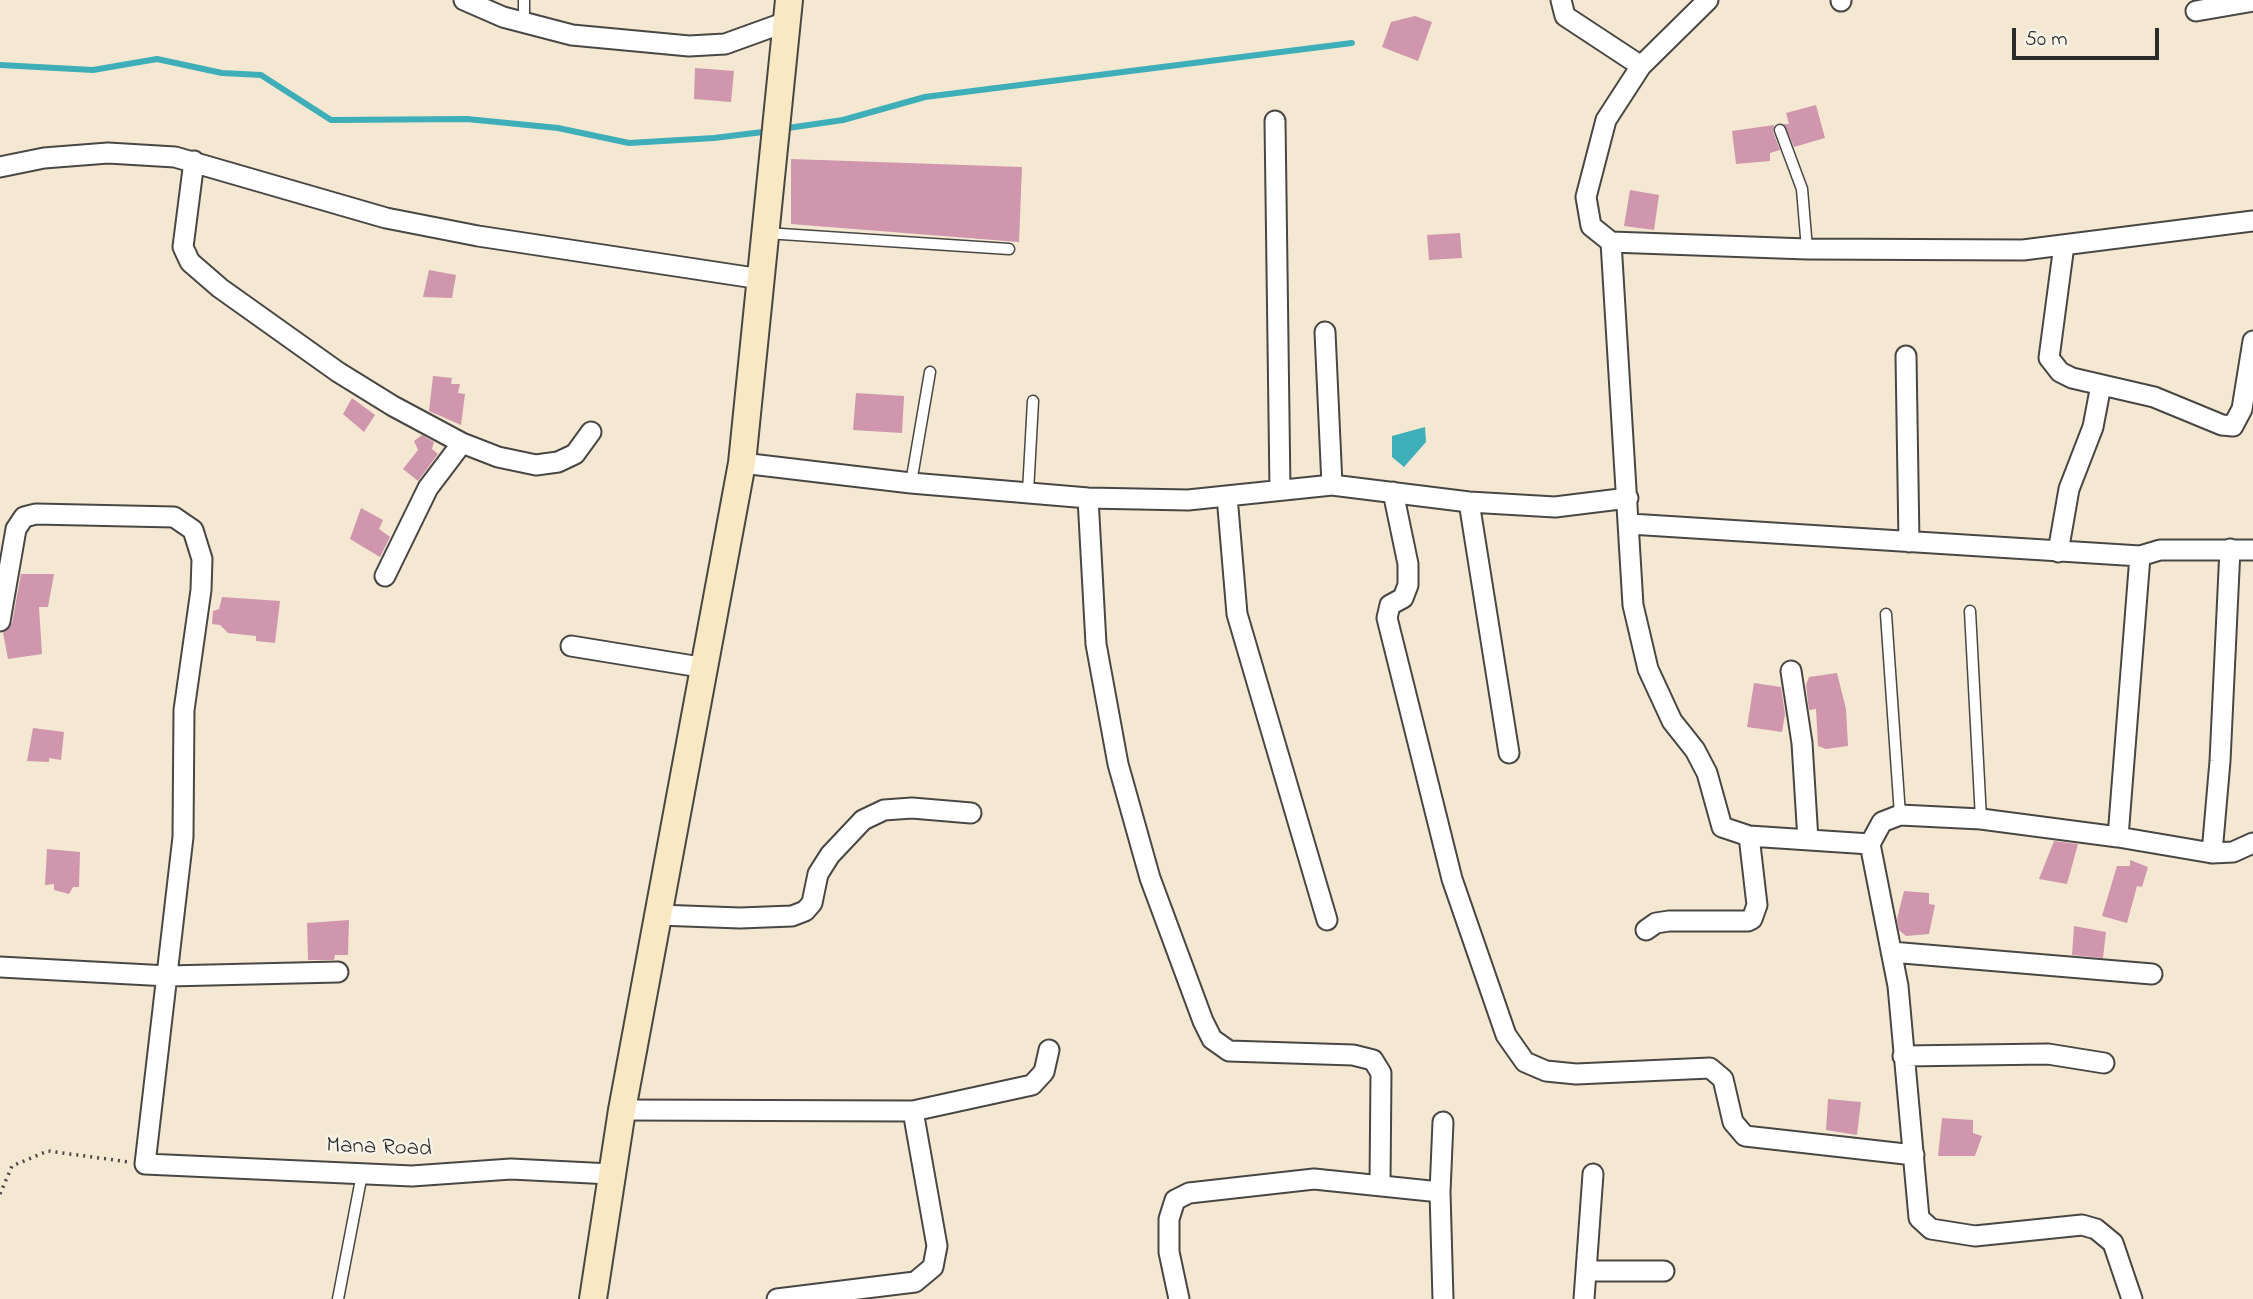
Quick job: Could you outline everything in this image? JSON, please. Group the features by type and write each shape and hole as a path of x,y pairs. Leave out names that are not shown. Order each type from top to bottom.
{"main road":[{"path":"593,1299 622,1110 706,668 741,463 788,11"}],"street":[{"path":"464,0 524,22 572,35 689,46 725,44 788,11"},
{"path":"1561,0 1565,16 1641,66"},
{"path":"1708,0 1641,66 1606,120 1586,197 1591,226 1611,242 1807,249 2023,250 2253,221"},
{"path":"2196,12 2253,1"},
{"path":"1275,121 1280,490"},
{"path":"0,167 44,158 108,153 175,157 386,218 478,236 761,279"},
{"path":"194,161 183,247 190,262 220,288 338,372 393,406 462,443 498,457 536,465 558,462 575,453 591,432"},
{"path":"1611,242 1633,605 1648,669 1672,721 1695,750 1707,773 1722,827 1749,836 1870,844"},
{"path":"2064,245 2049,358 2060,372 2154,397 2222,425 2233,426 2242,409 2253,341"},
{"path":"1325,332 1332,485"},
{"path":"1906,356 1909,542"},
{"path":"2058,552 2069,489 2092,427 2101,384"},
{"path":"384,576 428,488 462,443"},
{"path":"741,463 911,483 1088,498 1188,500 1332,485 1469,502 1555,507 1628,498"},
{"path":"1393,492 1408,564 1409,585 1403,598 1390,606 1387,618 1452,880 1506,1035 1525,1062 1546,1071 1576,1074 1710,1068 1723,1079 1733,1122 1745,1136 1914,1155"},
{"path":"1227,496 1237,614 1327,920"},
{"path":"1088,498 1096,644 1118,764 1150,878 1203,1021 1212,1039 1229,1051 1353,1055 1373,1060 1381,1073 1380,1184"},
{"path":"1469,502 1509,753"},
{"path":"0,621 16,529 24,517 36,514 174,517 193,530 202,559 201,590 184,710 183,837 145,1164"},
{"path":"1630,524 2140,556 2160,550 2253,550"},
{"path":"2212,853 2220,761 2230,549"},
{"path":"2118,837 2140,556"},
{"path":"571,646 706,668"},
{"path":"1791,671 1802,743 1808,840"},
{"path":"658,915 740,918 792,916 805,911 812,903 818,874 830,855 863,820 884,810 912,808 971,813"},
{"path":"2132,1299 2113,1243 2096,1229 2082,1225 1975,1236 1931,1229 1919,1218 1898,986 1870,844 1882,822 1900,815 1981,819 2118,837 2212,853 2233,852 2253,843"},
{"path":"1646,930 1656,923 1669,921 1752,919 1757,905 1749,836"},
{"path":"1891,952 2152,974"},
{"path":"0,967 168,976 338,972"},
{"path":"622,1110 913,1111 1032,1085 1044,1072 1049,1050"},
{"path":"1903,1056 2048,1054 2104,1063"},
{"path":"777,1299 915,1282 933,1268 937,1246 913,1111"},
{"path":"1443,1122 1440,1192 1443,1299"},
{"name":"Mana Road","path":"145,1164 362,1174 440,1175 511,1169 611,1174"},
{"path":"1584,1299 1593,1174"},
{"path":"1179,1299 1169,1252 1169,1219 1175,1200 1189,1193 1314,1179 1440,1192"},
{"path":"1586,1270 1664,1271"}],"lane":[{"path":"524,0 524,22"},
{"path":"1780,130 1802,189 1807,249"},
{"path":"765,233 1009,249"},
{"path":"911,483 930,372"},
{"path":"1028,492 1033,401"},
{"path":"1970,611 1981,819"},
{"path":"1886,614 1900,815"},
{"path":"338,1299 362,1174"}],"path":[{"path":"0,1194 12,1166 48,1151 145,1164"}],"water":[{"path":"1425,427 1426,442 1404,467 1392,457 1392,436"}],"building":[{"path":"1415,16 1432,22 1418,61 1382,47 1391,22"},
{"path":"695,68 734,71 731,102 694,99"},
{"path":"1816,105 1825,138 1794,147 1784,124 1789,124 1786,113"},
{"path":"1774,125 1773,132 1780,150 1770,153 1770,161 1736,164 1732,131"},
{"path":"791,159 1022,167 1019,242 791,224"},
{"path":"1630,190 1659,195 1654,230 1624,226"},
{"path":"1460,233 1462,258 1429,260 1427,235"},
{"path":"429,270 456,275 452,298 423,297"},
{"path":"433,376 452,378 451,384 460,384 458,393 465,394 461,425 429,411"},
{"path":"856,393 904,396 902,433 853,430"},
{"path":"352,398 375,415 364,432 343,414"},
{"path":"422,435 434,442 432,449 438,454 418,481 403,469 418,450 414,441"},
{"path":"361,508 383,520 379,529 390,537 380,557 350,539"},
{"path":"21,574 54,574 48,607 39,607 42,654 8,659 3,633 12,623"},
{"path":"222,597 280,601 275,643 256,641 256,636 228,633 220,625 212,624 213,611 219,609"},
{"path":"1837,673 1846,709 1848,746 1826,749 1818,746 1816,709 1809,710 1806,685 1809,677"},
{"path":"1754,683 1781,687 1785,714 1782,732 1747,727"},
{"path":"33,728 64,732 61,760 49,758 49,762 27,761"},
{"path":"2054,841 2078,844 2067,884 2039,879"},
{"path":"47,849 80,852 79,887 73,887 69,894 54,890 54,884 45,885"},
{"path":"2130,860 2148,867 2142,887 2137,886 2127,923 2102,916 2117,866 2130,866"},
{"path":"1904,891 1929,893 1929,904 1935,905 1929,934 1906,936 1899,930 1897,919"},
{"path":"349,920 348,955 335,955 334,960 308,960 307,923"},
{"path":"2074,926 2106,932 2103,958 2072,955"},
{"path":"1828,1099 1861,1102 1857,1135 1826,1130"},
{"path":"1942,1118 1973,1120 1973,1133 1982,1136 1975,1156 1938,1156"}],"waterway":[{"path":"781,129 843,120 925,97 1352,43"},
{"path":"0,65 93,70 157,59 222,73 261,75 331,120 467,119 558,128 629,143 714,138 771,131"}]}
